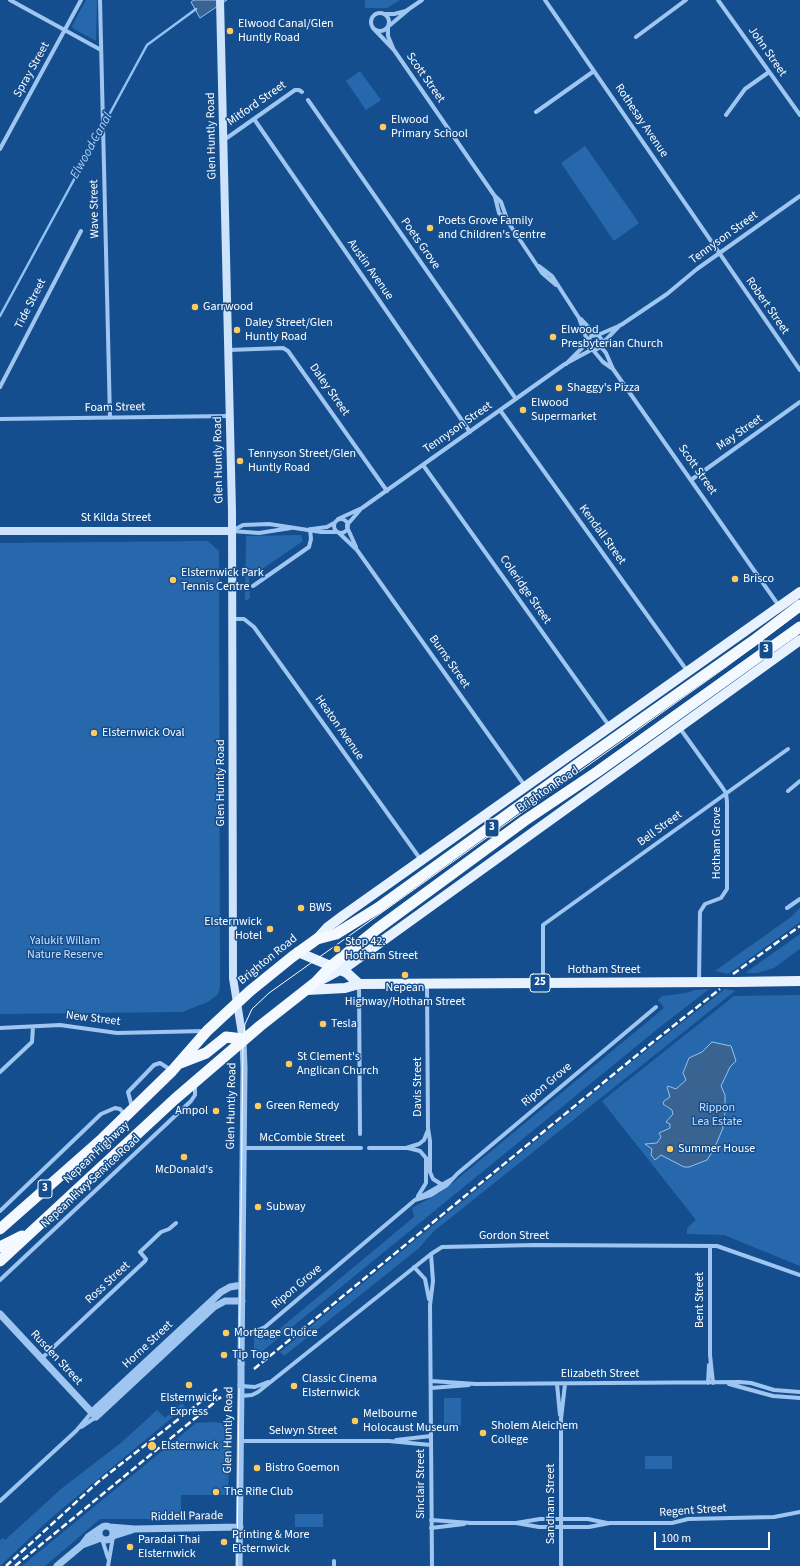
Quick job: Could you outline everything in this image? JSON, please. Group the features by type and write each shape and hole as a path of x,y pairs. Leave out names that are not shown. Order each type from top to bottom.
{"highway":[{"name":"Brighton Road","path":"236,1004 298,952 317,939 336,934 368,915 578,764 661,707 800,605"},
{"name":"Brighton Road","path":"243,1039 336,968 388,920 800,626"},
{"path":"726,660 734,673"},
{"path":"493,826 501,839"},
{"name":"Nepean Highway","path":"0,1228 80,1159 175,1067 207,1031 236,1004"},
{"path":"175,1067 206,1053 226,1037 243,1039"},
{"name":"Nepean Highway","path":"0,1261 154,1118 243,1039"},
{"path":"0,1247 30,1232"}],"main road":[{"name":"Glen Huntly Road","path":"221,2 232,531 233,982 243,1039"},
{"name":"St Kilda Street","path":"0,531 232,531"},
{"name":"Brighton Road","path":"317,939 338,920 800,592"},
{"path":"726,660 742,633"},
{"name":"Brighton Road","path":"336,968 583,796 800,640"},
{"path":"724,695 734,673"},
{"path":"634,710 661,707"},
{"path":"562,796 583,796"},
{"path":"493,826 492,824 503,804"},
{"path":"298,952 352,976 359,984"},
{"name":"Hotham Street","path":"307,990 345,988 359,984 800,981"}],"street":[{"path":"10,0 101,50"},
{"name":"Spray Street","path":"0,149 81,0"},
{"name":"Wave Street","path":"100,0 110,418"},
{"path":"410,9 394,14 381,13 374,15 371,21 373,28 381,32 422,0"},
{"name":"Rothesay Avenue","path":"545,0 719,254"},
{"path":"636,37 686,0"},
{"name":"John Street","path":"718,0 800,115"},
{"path":"385,14 390,20 388,27"},
{"name":"Scott Street","path":"388,27 388,35 394,50"},
{"name":"Scott Street","path":"373,28 394,50 494,195 500,213 537,264 551,275 556,285 579,318"},
{"path":"536,112 594,71"},
{"path":"726,115 745,88 768,72"},
{"name":"Mitford Street","path":"224,140 295,90 302,92"},
{"name":"Poets Grove","path":"308,100 516,399"},
{"name":"Austin Avenue","path":"254,119 470,432"},
{"name":"Tennyson Street","path":"621,325 667,294 719,254 800,196"},
{"name":"Tide Street","path":"0,387 81,231"},
{"name":"Robert Street","path":"719,254 800,370"},
{"path":"579,318 587,342 592,350 601,345 621,325"},
{"path":"579,318 602,340 601,345 613,369"},
{"path":"587,342 591,336 621,325"},
{"name":"Tennyson Street","path":"566,364 587,342"},
{"name":"Daley Street","path":"229,350 282,348 288,351 387,491"},
{"name":"Scott Street","path":"592,350 603,362 613,369 779,607"},
{"name":"Tennyson Street","path":"310,529 327,527 362,508 566,364 592,350"},
{"name":"May Street","path":"691,480 800,402"},
{"name":"Kendall Street","path":"500,410 688,672"},
{"name":"Foam Street","path":"0,419 230,416"},
{"name":"Coleridge Street","path":"423,465 610,727"},
{"name":"Tennyson Street","path":"338,532 344,532 362,508"},
{"path":"338,520 345,520 347,526"},
{"path":"334,523 334,528 338,532"},
{"name":"St Kilda Street","path":"232,531 243,525 273,524 292,528 310,529"},
{"name":"Burns Street","path":"347,526 357,550"},
{"name":"St Kilda Street","path":"232,531 260,533 292,528"},
{"path":"253,586 309,547 311,541 310,529 321,532 338,532"},
{"name":"Burns Street","path":"338,532 357,550 525,787"},
{"name":"Heaton Avenue","path":"232,619 247,620 254,626 421,861"},
{"name":"Hotham Grove","path":"679,726 726,793 728,887 723,896 706,903 700,912 699,982"},
{"name":"Bell Street","path":"542,983 543,925 788,749"},
{"path":"788,791 800,781"},
{"path":"787,908 800,899"},
{"path":"359,984 360,1134"},
{"name":"Davis Street","path":"427,984 428,1128 431,1175 434,1181 441,1184"},
{"name":"Ripon Grove","path":"415,1200 438,1192 447,1185 452,1179 656,1007"},
{"name":"New Street","path":"0,1028 60,1025 117,1033 207,1031"},
{"path":"0,1072 32,1042 33,1027"},
{"name":"Glen Huntly Road","path":"239,1566 244,1148 243,1039"},
{"name":"Nepean Highway","path":"129,1112 128,1092 154,1065 160,1063 175,1067"},
{"name":"Nepean Hwy Service Road","path":"0,1280 194,1098 195,1081"},
{"path":"0,1211 106,1110 116,1108 129,1112"},
{"path":"154,1118 166,1125"},
{"path":"406,1148 423,1142 428,1128"},
{"name":"McCombie Street","path":"244,1148 361,1148"},
{"path":"369,1148 406,1148 420,1151 426,1160 426,1183 415,1200"},
{"name":"Ripon Grove","path":"242,1332 256,1331 265,1327 415,1200 452,1179"},
{"name":"Ross Street","path":"42,1358 145,1261 146,1259 140,1252 161,1232 169,1229 176,1223"},
{"name":"Gordon Street","path":"241,1396 257,1394 414,1267 440,1248 710,1246 722,1247 800,1275"},
{"name":"Bent Street","path":"708,1383 710,1354 710,1246"},
{"name":"Sinclair Street","path":"431,1254 433,1281 430,1305 432,1566"},
{"name":"Sinclair Street","path":"414,1267 425,1279 430,1305"},
{"name":"Horne Street","path":"0,1501 204,1312 226,1288 242,1285"},
{"name":"Horne Street","path":"204,1312 224,1302 242,1301"},
{"name":"Rusden Street","path":"0,1314 94,1414"},
{"name":"Bent Street","path":"710,1354 713,1383"},
{"name":"Elizabeth Street","path":"431,1381 476,1384 751,1383 774,1390 800,1392"},
{"name":"Gordon Street","path":"241,1385 255,1387 270,1382"},
{"name":"Elizabeth Street","path":"725,1383 773,1396 800,1398"},
{"name":"Elizabeth Street","path":"431,1388 451,1388 476,1384"},
{"name":"Sandham Street","path":"557,1384 561,1419"},
{"name":"Sandham Street","path":"561,1566 561,1419 565,1384"},
{"name":"Selwyn Street","path":"389,1441 431,1436"},
{"name":"Selwyn Street","path":"240,1441 389,1441 431,1445"},
{"name":"Regent Street","path":"431,1520 471,1523 516,1523 540,1519 588,1519 610,1523 672,1523 688,1518 774,1517 800,1512"},
{"name":"Regent Street","path":"431,1528 471,1523"},
{"name":"Regent Street","path":"516,1523 539,1527 589,1527 610,1523"},
{"path":"57,1566 82,1545 88,1537 105,1526 110,1527 114,1531 108,1566"},
{"name":"Riddell Parade","path":"110,1527 134,1529 240,1527"},
{"path":"101,1528 99,1534 108,1560"},
{"name":"Riddell Parade","path":"113,1537 134,1529"},
{"path":"82,1545 102,1539 108,1540 113,1537"},
{"path":"334,1560 334,1566"}],"green space":[{"path":"86,0 97,0 96,41 74,29 72,26"},
{"path":"365,0 400,0 387,8 365,8"},
{"path":"360,71 381,100 366,110 346,81"},
{"path":"585,146 639,223 614,241 561,163"},
{"path":"301,535 303,541 249,578 250,598 245,601 246,536"},
{"name":"Yalukit Willam Nature Reserve","path":"208,541 219,551 220,988 218,994 208,1002 182,1012 0,1014 0,543"},
{"path":"800,908 800,922 728,974 715,971 791,917"},
{"path":"800,934 800,949 774,968 757,973 745,973"},
{"path":"709,989 660,1027 254,1358 254,1336 264,1332 265,1341 414,1217 412,1208 441,1192 455,1181 664,1008 658,1000 662,996 686,993 694,990"},
{"path":"725,989 735,991 434,1231 418,1249 284,1356 280,1352 633,1061"},
{"name":"Rippon Lea Estate","path":"800,995 800,1266 724,1235 687,1234 687,1228 696,1220 602,1101 734,996"},
{"path":"444,1398 461,1398 461,1425 444,1426"},
{"path":"182,1403 185,1407 51,1518 0,1566 0,1540 3,1538 5,1540 61,1489 122,1442 157,1410 165,1418"},
{"path":"212,1422 230,1424 228,1495 181,1495 181,1519 100,1519 45,1566 22,1566 196,1423"},
{"path":"645,1456 672,1456 672,1469 645,1469"},
{"path":"295,1514 323,1514 323,1527 295,1527"}],"shaded area":[{"path":"194,0 227,0 200,18 191,2"},
{"path":"712,1042 731,1046 736,1061 730,1067 721,1086 725,1095 725,1113 722,1124 723,1128 714,1149 707,1160 689,1167 684,1167 661,1155 655,1160 651,1155 652,1149 645,1144 657,1143 661,1137 659,1133 670,1128 670,1124 666,1122 673,1114 672,1110 663,1104 664,1101 670,1097 667,1087 676,1089 686,1080 683,1073 689,1058 702,1052"}],"waterway":[{"name":"Elwood Canal","path":"0,316 147,45 196,9"}],"tram line":[{"path":"237,1566 243,1043 245,1024 252,1009 269,993 726,667 800,612"}],"railway":[{"path":"733,974 800,926"},
{"path":"254,1369 648,1046 720,989"},
{"path":"6,1566 98,1482 217,1389"},
{"path":"15,1566 221,1397"}],"place":[{"name":"Elwood Canal/Glen Huntly Road","path":"230,31"},
{"name":"Elwood Primary School","path":"383,127"},
{"name":"Poets Grove Family and Children's Centre","path":"430,228"},
{"name":"Garrwood","path":"195,307"},
{"name":"Daley Street/Glen Huntly Road","path":"237,330"},
{"name":"Elwood Presbyterian Church","path":"553,337"},
{"name":"Shaggy's Pizza","path":"559,388"},
{"name":"Elwood Supermarket","path":"523,410"},
{"name":"Tennyson Street/Glen Huntly Road","path":"240,461"},
{"name":"Brisco","path":"735,579"},
{"name":"Elsternwick Park Tennis Centre","path":"173,580"},
{"name":"Elsternwick Oval","path":"94,733"},
{"name":"BWS","path":"301,908"},
{"name":"Elsternwick Hotel","path":"270,929"},
{"name":"Stop 42: Hotham Street","path":"337,949"},
{"name":"Nepean Highway/Hotham Street","path":"405,975"},
{"name":"Tesla","path":"323,1024"},
{"name":"St Clement's Anglican Church","path":"289,1064"},
{"name":"Green Remedy","path":"258,1106"},
{"name":"Ampol","path":"216,1111"},
{"name":"Summer House","path":"670,1149"},
{"name":"McDonald's","path":"184,1157"},
{"name":"Subway","path":"258,1207"},
{"name":"Mortgage Choice","path":"226,1333"},
{"name":"Tip Top","path":"224,1355"},
{"name":"Elsternwick Express","path":"189,1385"},
{"name":"Classic Cinema Elsternwick","path":"294,1386"},
{"name":"Melbourne Holocaust Museum","path":"355,1421"},
{"name":"Sholem Aleichem College","path":"483,1433"},
{"name":"Elsternwick","path":"152,1446"},
{"name":"Bistro Goemon","path":"257,1468"},
{"name":"The Rifle Club","path":"216,1492"},
{"name":"Printing & More Elsternwick","path":"224,1542"},
{"name":"Paradai Thai Elsternwick","path":"130,1547"}]}
